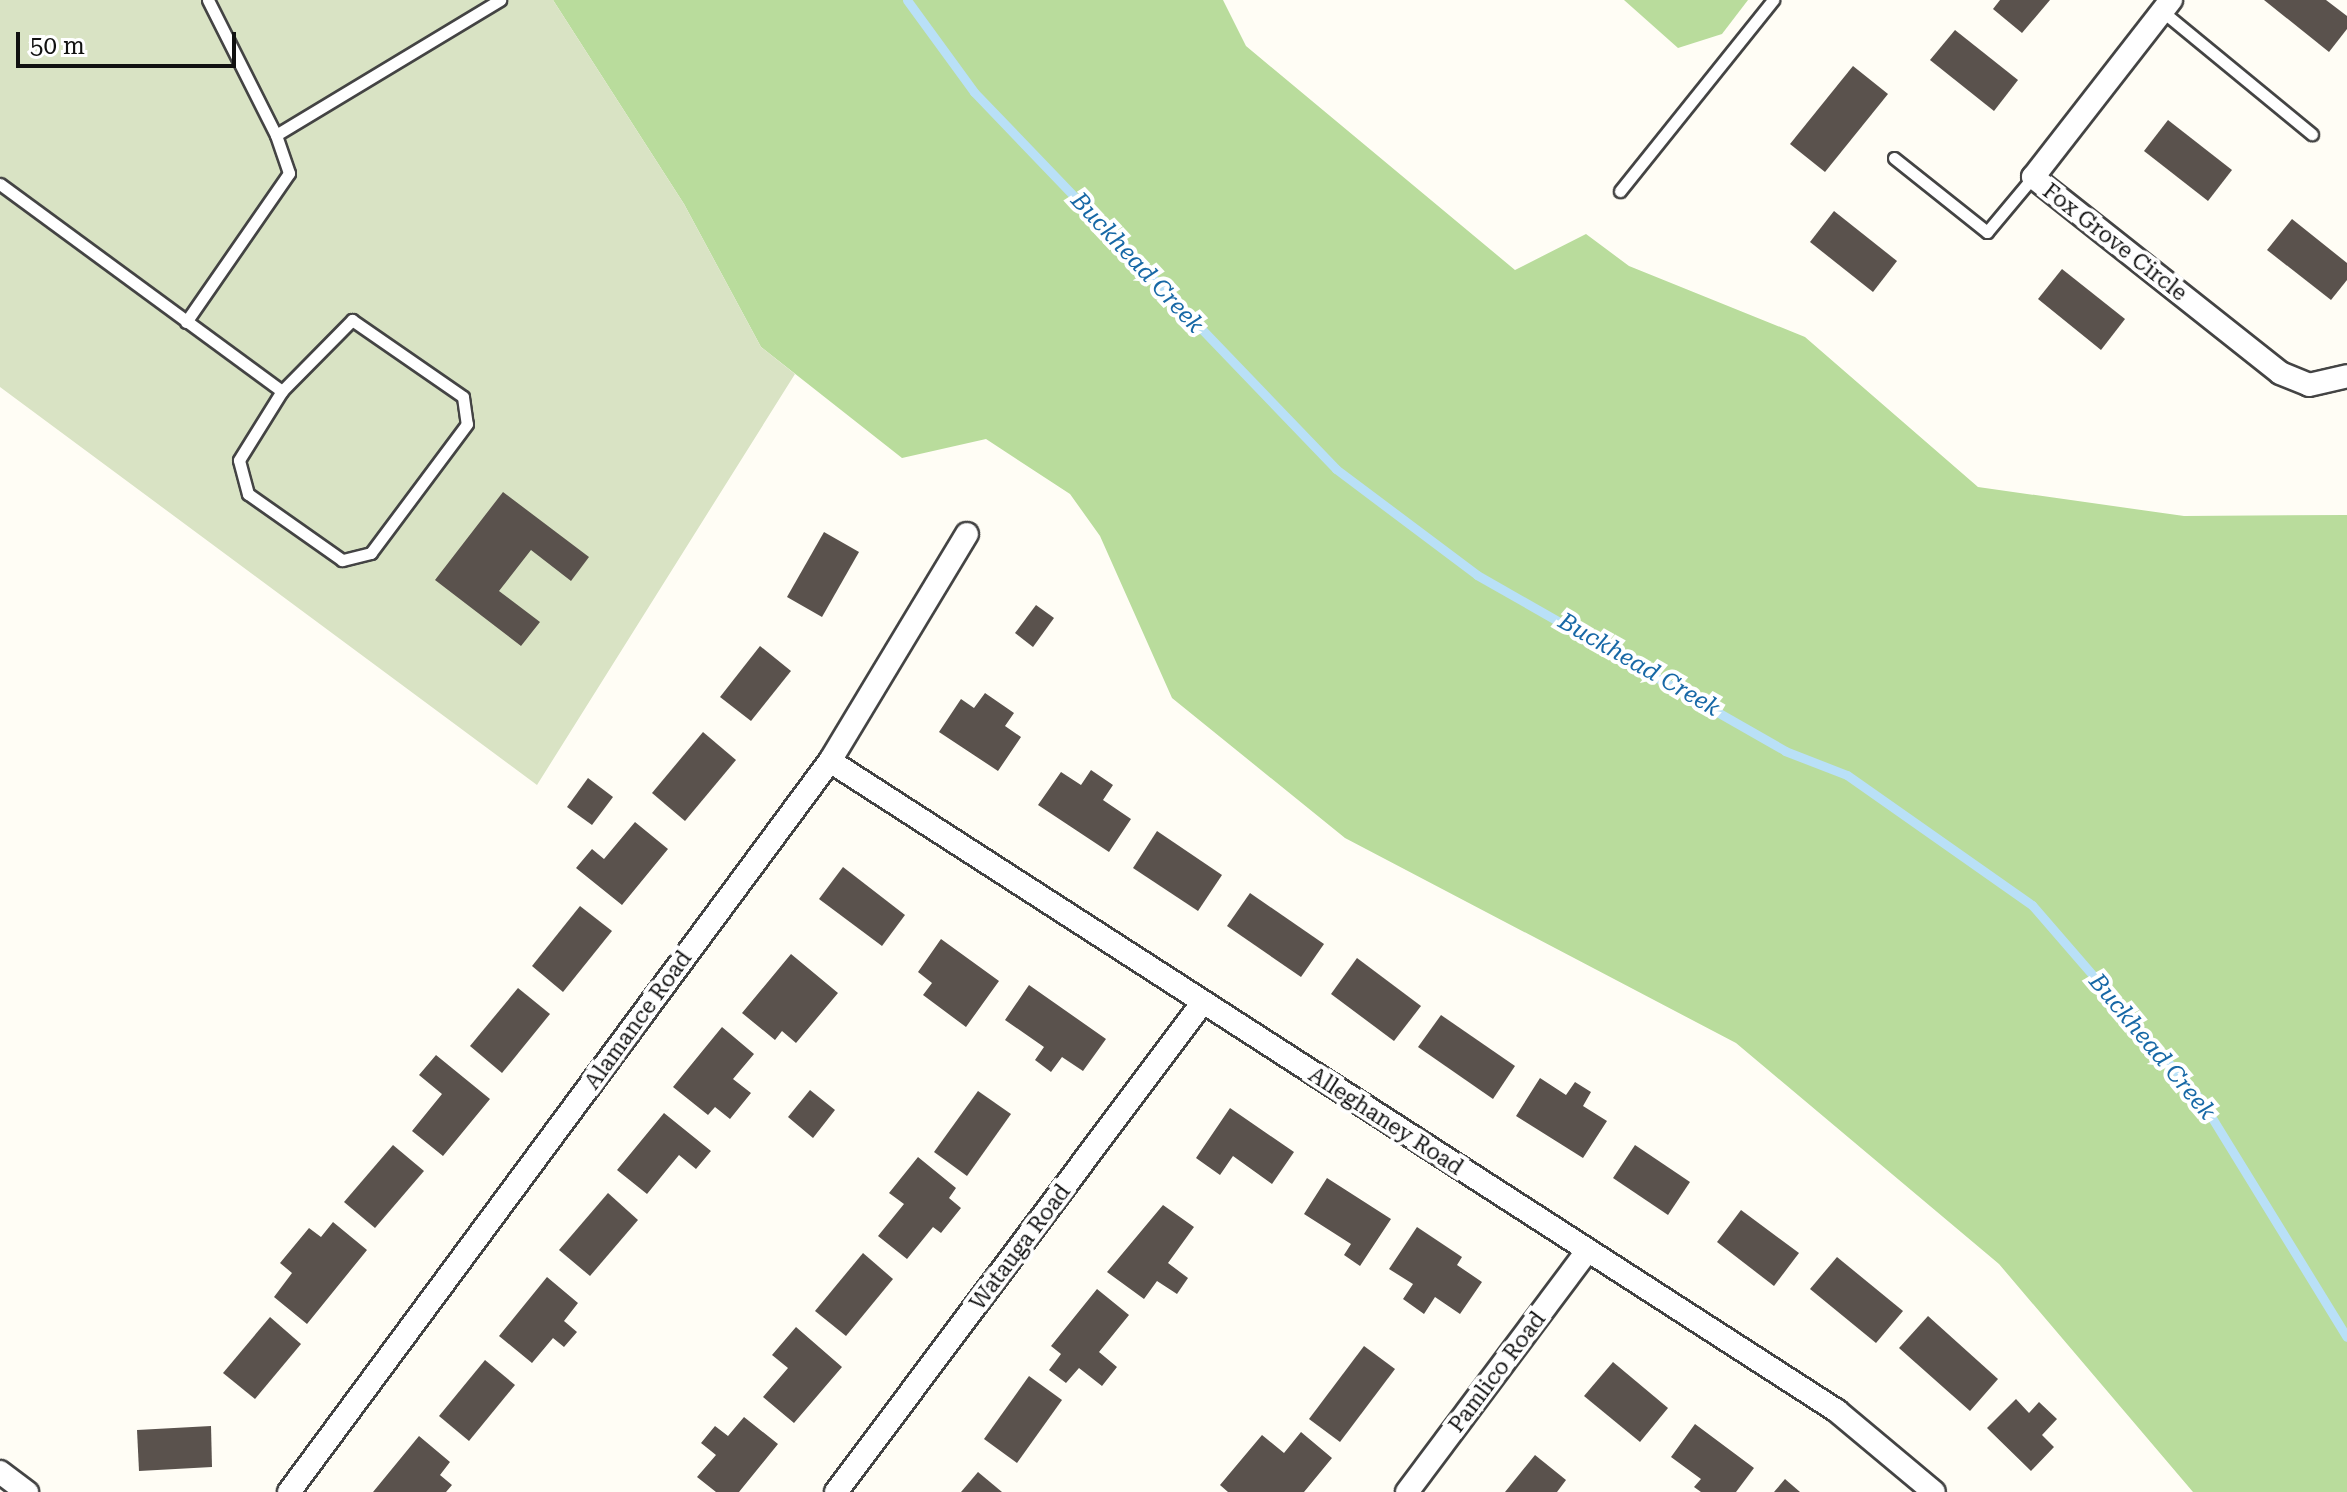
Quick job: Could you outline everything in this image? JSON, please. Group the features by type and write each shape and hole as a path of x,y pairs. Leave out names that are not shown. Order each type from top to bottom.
{"street":[{"name":"Fox Grove Circle","path":"2166,6 2033,177 2280,373 2309,385 2347,376"},
{"name":"Alamance Road","path":"289,1492 830,761 967,534"},
{"name":"Alleghaney Road","path":"830,761 1837,1411 1934,1492"},
{"name":"Watauga Road","path":"836,1492 1203,1002"},
{"name":"Pamlico Road","path":"1407,1492 1587,1251"},
{"path":"0,1472 27,1492"}],"lane":[{"path":"186,322 289,173 276,135 208,0"},
{"path":"276,135 500,0"},
{"path":"1620,191 1773,0"},
{"path":"2166,6 2312,134"},
{"path":"1894,158 1987,232 2033,177"},
{"path":"0,184 282,391"},
{"path":"352,320 463,397 467,424 371,553 342,560 248,494 239,460 282,391 352,320"}],"green space":[{"path":"0,0 553,0 684,204 761,347 795,374 537,785 0,387"},
{"path":"553,0 1223,0 1246,46 1515,270 1586,234 1629,266 1805,337 1978,487 2184,516 2347,515 2347,1492 2193,1492 1999,1264 1736,1043 1345,838 1172,698 1100,536 1070,494 986,439 902,458 761,347 684,204"},
{"path":"1624,0 1748,0 1722,34 1678,48"}],"building":[{"path":"2000,0 2050,0 2022,33 1993,9"},
{"path":"2264,0 2326,0 2347,16 2347,29 2329,52"},
{"path":"1955,30 2018,80 1994,111 1930,60"},
{"path":"1853,66 1888,94 1825,172 1790,144"},
{"path":"2168,120 2232,170 2208,201 2144,151"},
{"path":"1834,211 1897,261 1873,292 1810,242"},
{"path":"2292,219 2347,263 2347,280 2331,300 2267,250"},
{"path":"2062,269 2125,319 2101,350 2038,299"},
{"path":"503,492 589,557 571,581 531,550 499,591 540,622 521,646 435,580"},
{"path":"824,532 859,552 822,617 787,597"},
{"path":"1036,605 1054,618 1033,647 1015,633"},
{"path":"760,646 791,671 751,721 720,697"},
{"path":"985,693 1014,713 1005,726 1021,737 998,771 939,732 961,699 974,708"},
{"path":"703,732 736,760 685,821 652,793"},
{"path":"1091,770 1113,785 1103,800 1131,819 1109,852 1038,805 1061,772 1081,785"},
{"path":"588,778 613,797 592,825 567,807"},
{"path":"635,822 668,849 622,905 576,868 592,849 604,859"},
{"path":"1157,831 1222,875 1198,911 1133,868"},
{"path":"843,867 905,915 882,946 819,899"},
{"path":"1250,893 1324,944 1301,977 1227,926"},
{"path":"580,906 612,931 563,992 532,966"},
{"path":"941,939 999,981 966,1027 923,995 932,983 918,972"},
{"path":"791,954 838,993 796,1043 782,1031 775,1040 742,1013"},
{"path":"1357,958 1421,1006 1394,1041 1331,994"},
{"path":"1029,985 1106,1039 1083,1071 1062,1057 1051,1072 1035,1060 1044,1047 1005,1020"},
{"path":"518,988 550,1014 502,1073 470,1046"},
{"path":"1441,1015 1515,1066 1493,1099 1418,1047"},
{"path":"722,1027 754,1054 733,1079 751,1093 730,1119 715,1107 708,1115 673,1087"},
{"path":"436,1055 490,1099 443,1156 412,1131 442,1094 419,1075"},
{"path":"1540,1078 1566,1095 1575,1082 1591,1092 1583,1106 1607,1121 1583,1158 1516,1116"},
{"path":"810,1090 835,1110 813,1138 788,1117"},
{"path":"978,1091 1011,1114 967,1176 934,1152"},
{"path":"1230,1108 1294,1152 1272,1184 1233,1156 1220,1175 1196,1158"},
{"path":"664,1113 711,1151 696,1169 679,1155 647,1194 617,1170"},
{"path":"393,1145 424,1171 375,1228 344,1202"},
{"path":"1635,1145 1690,1182 1668,1215 1613,1178"},
{"path":"918,1157 956,1188 949,1198 961,1208 941,1233 933,1227 907,1259 878,1236 904,1204 889,1193"},
{"path":"1327,1178 1391,1219 1360,1266 1344,1255 1351,1244 1304,1214"},
{"path":"608,1193 638,1220 590,1276 559,1250"},
{"path":"1163,1205 1194,1227 1168,1263 1188,1278 1177,1294 1157,1281 1144,1299 1107,1272"},
{"path":"1741,1210 1799,1253 1774,1286 1717,1242"},
{"path":"333,1222 367,1250 307,1324 274,1297 292,1273 280,1263 309,1228 321,1237"},
{"path":"1417,1227 1462,1257 1457,1265 1482,1282 1460,1314 1435,1297 1424,1314 1403,1299 1413,1284 1389,1269"},
{"path":"863,1253 893,1279 846,1336 815,1311"},
{"path":"1837,1257 1903,1311 1876,1343 1810,1289"},
{"path":"547,1277 578,1303 564,1321 577,1332 564,1347 553,1338 532,1363 499,1336"},
{"path":"1097,1289 1129,1315 1099,1352 1117,1367 1102,1386 1079,1368 1066,1383 1049,1370 1061,1354 1051,1346"},
{"path":"1928,1316 1998,1379 1970,1411 1899,1348"},
{"path":"270,1317 301,1344 255,1399 223,1373"},
{"path":"796,1327 842,1367 794,1423 763,1397 788,1368 772,1355"},
{"path":"1364,1346 1395,1369 1340,1442 1309,1419"},
{"path":"485,1360 515,1385 469,1441 439,1416"},
{"path":"1613,1362 1668,1408 1640,1442 1584,1396"},
{"path":"1029,1376 1062,1400 1017,1463 984,1439"},
{"path":"2016,1399 2029,1413 2039,1402 2057,1419 2042,1435 2054,1447 2031,1471 1987,1428"},
{"path":"744,1417 778,1444 739,1492 716,1492 697,1477 716,1455 701,1443 715,1426 728,1436"},
{"path":"1695,1424 1754,1468 1736,1492 1701,1492 1694,1487 1701,1479 1671,1457"},
{"path":"211,1426 212,1467 139,1471 137,1430"},
{"path":"1301,1432 1332,1458 1304,1492 1228,1492 1220,1485 1262,1435 1284,1453"},
{"path":"419,1436 450,1462 440,1475 452,1485 446,1492 373,1492"},
{"path":"1535,1455 1566,1480 1557,1492 1505,1492"},
{"path":"978,1472 1002,1492 961,1492"},
{"path":"1785,1479 1800,1492 1774,1492"}],"waterway":[{"name":"Buckhead Creek","path":"907,0 974,92 1336,469 1477,575 1785,751 1847,775 2032,905 2201,1100 2347,1337"}]}
